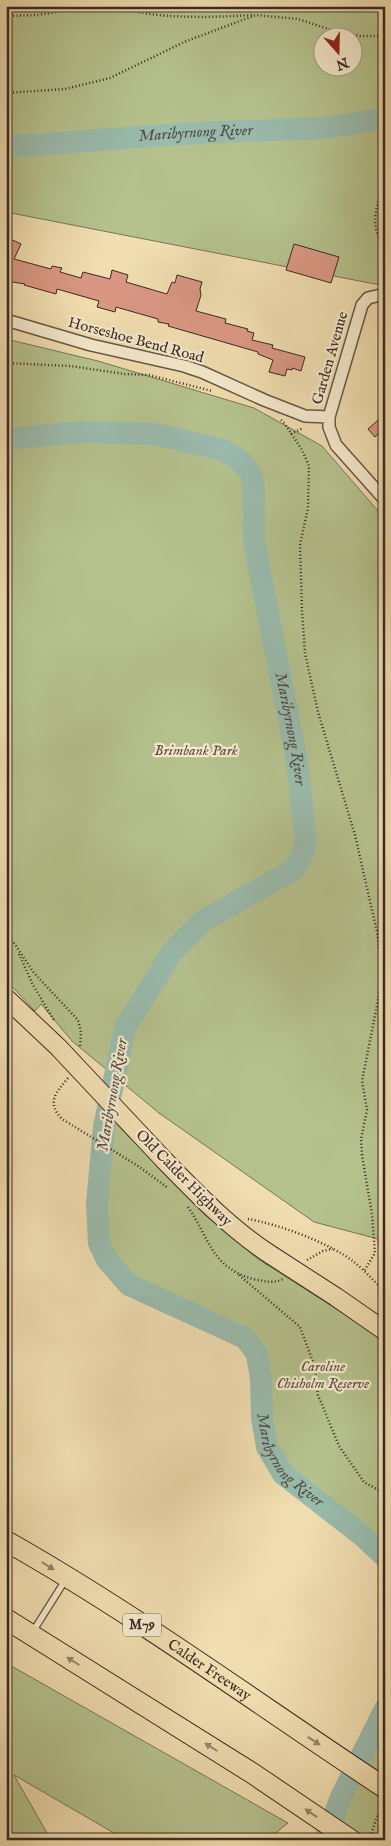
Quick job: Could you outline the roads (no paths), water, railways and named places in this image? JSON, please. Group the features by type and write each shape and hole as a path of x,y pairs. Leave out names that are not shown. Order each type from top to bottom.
{"highway":[{"name":"Calder Freeway","path":"6,1541 194,1658 273,1714 385,1788"},
{"path":"6,1619 252,1773 351,1840"}],"main road":[{"name":"Old Calder Highway","path":"6,998 58,1047 165,1161 224,1220 253,1243 385,1331"},
{"name":"Old Calder Highway","path":"336,1297 385,1325"}],"street":[{"name":"Garden Avenue","path":"329,417 362,305 368,298 385,294"},
{"name":"Horseshoe Bend Road","path":"6,320 90,345 184,366 305,416 329,417"},
{"path":"329,417 329,427 336,445 385,500"}],"lane":[{"path":"31,1634 68,1578"}],"waterway":[{"name":"Maribyrnong River","path":"6,147 193,133 325,128 385,120"},
{"name":"Maribyrnong River","path":"6,439 79,432 155,434 223,450 242,462 251,475 254,488 254,542 297,762 306,842 302,856 293,870 203,921 173,951 125,1028 104,1127 97,1204 99,1243 107,1260 129,1285 245,1338 257,1354 261,1379 262,1418 267,1447 283,1474 364,1537 385,1557"},
{"name":"Maribyrnong River","path":"325,1840 341,1797 385,1709"}],"park label":[{"name":"Brimbank Park","path":"196,750"},
{"name":"Caroline Chisholm Reserve","path":"323,1374"}]}
